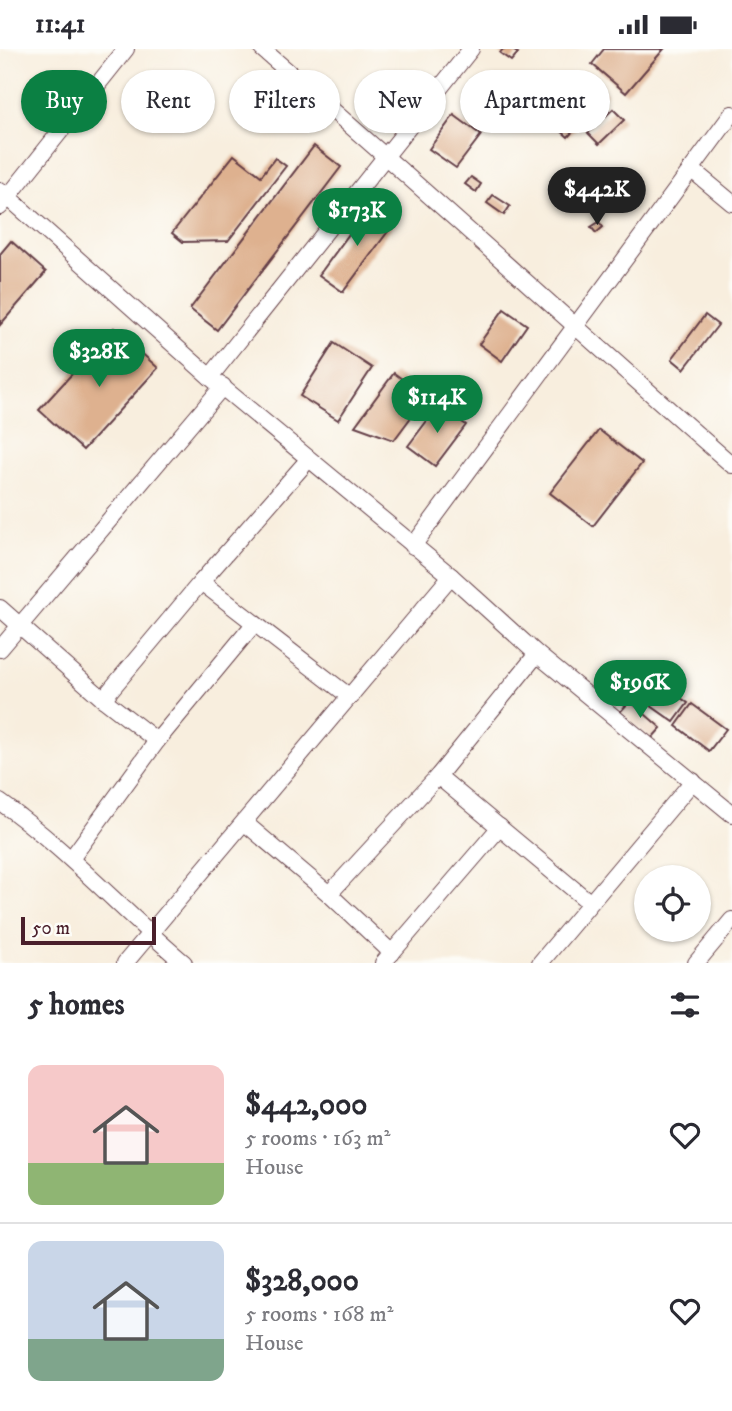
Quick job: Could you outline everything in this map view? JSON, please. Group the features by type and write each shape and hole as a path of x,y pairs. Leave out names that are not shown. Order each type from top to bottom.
{"street":[{"path":"126,49 3,198 308,460 451,576 537,654 731,810"},
{"path":"262,49 387,156 732,465"},
{"path":"0,649 217,381 471,49"},
{"path":"413,546 732,114"},
{"path":"691,169 732,202"},
{"path":"103,699 308,460"},
{"path":"125,963 245,824 451,576"},
{"path":"201,582 350,697"},
{"path":"0,608 103,699 158,741"},
{"path":"71,859 158,741 254,624"},
{"path":"329,894 438,776 537,654"},
{"path":"438,776 589,902"},
{"path":"540,963 694,781"},
{"path":"3,810 71,859 150,935 184,963"},
{"path":"245,824 329,894 387,958 500,827"},
{"path":"696,963 732,920"}],"building":[{"path":"503,49 516,49 514,51 518,53 511,61 500,53"},
{"path":"604,49 664,49 626,93 610,79 610,70 599,70 592,64"},
{"path":"613,109 624,120 599,144 588,133 610,133 610,112"},
{"path":"454,115 460,119 460,133 481,135 456,168 429,149 441,133 446,133 446,126"},
{"path":"314,146 341,167 217,330 190,309"},
{"path":"234,155 261,176 275,158 286,166 228,241 183,242 172,233"},
{"path":"471,177 481,184 476,192 465,184"},
{"path":"493,195 510,206 504,215 487,203"},
{"path":"371,204 395,222 343,292 319,275"},
{"path":"599,222 603,227 596,233 591,227"},
{"path":"11,241 46,272 0,325 0,254"},
{"path":"504,309 527,325 502,361 479,344"},
{"path":"705,315 718,325 684,369 672,359"},
{"path":"114,328 158,368 83,450 39,410"},
{"path":"334,343 372,368 338,420 300,396"},
{"path":"394,373 426,397 394,440 355,426"},
{"path":"439,405 466,425 435,466 408,446"},
{"path":"599,430 642,463 593,526 550,493"},
{"path":"651,677 688,703 674,722 637,696"},
{"path":"630,701 661,728 651,739 620,712"},
{"path":"692,704 726,729 709,751 676,726"}]}
